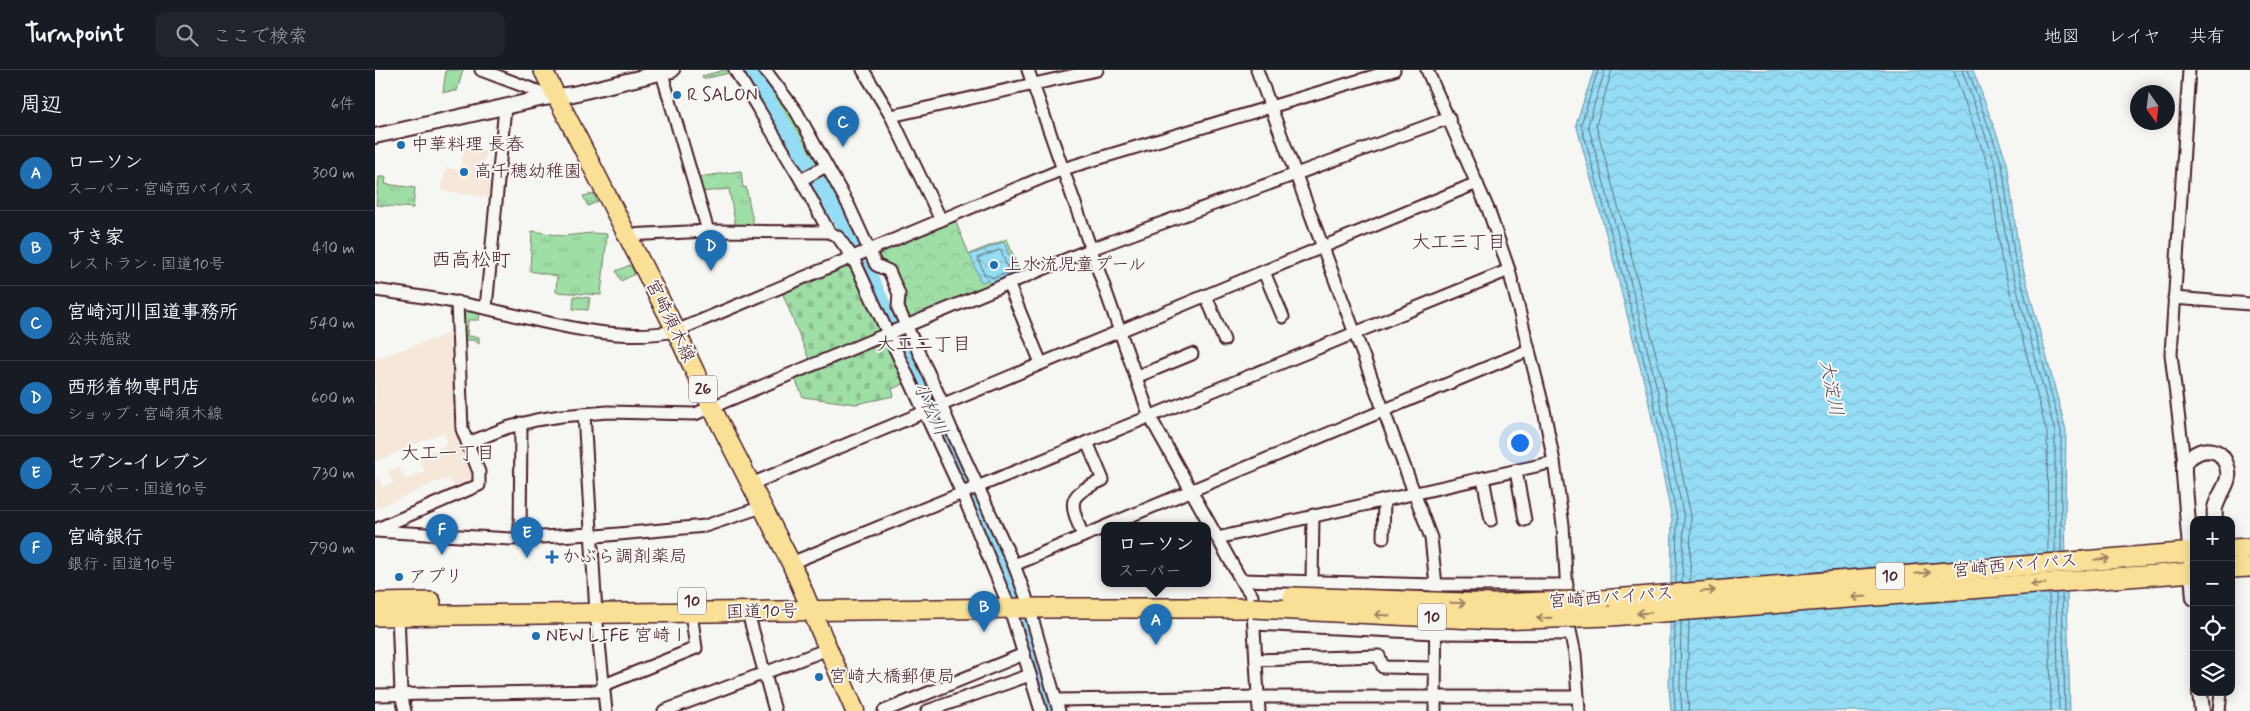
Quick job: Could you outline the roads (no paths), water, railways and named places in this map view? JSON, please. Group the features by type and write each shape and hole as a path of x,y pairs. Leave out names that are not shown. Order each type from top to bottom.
{"highway":[{"path":"2235,549 2250,548"},
{"name":"宮崎西バイパス","path":"1253,609 1591,600 2185,552"},
{"path":"2235,568 2250,566"},
{"name":"宮崎西バイパス","path":"1018,603 1253,609 1495,620 1591,617 2187,572"},
{"name":"国道10号","path":"375,603 398,609 1018,603"},
{"name":"国道10号","path":"596,608 691,613 747,613 809,605"},
{"name":"国道10号","path":"375,616 398,609"}],"main road":[{"name":"宮崎須木線","path":"543,70 676,331 711,406 791,563 855,711"}],"street":[{"path":"481,70 557,98"},
{"path":"735,70 801,180 829,232"},
{"path":"765,70 796,111 849,206 876,266 889,271 899,294 897,308 941,400 941,405 1014,564 1024,654 1041,711"},
{"path":"863,70 891,116 941,220"},
{"path":"1028,70 1150,417 1208,522"},
{"path":"891,116 1097,70"},
{"path":"1257,70 1431,538 1437,585 1435,711"},
{"path":"375,290 457,302 552,325 595,331 655,335 676,331 1063,169 1394,70"},
{"path":"1427,70 1477,183 1509,270 1529,350 1554,462 1563,525 1570,634 1575,654 1579,711"},
{"path":"2187,572 2184,462 2171,354 2189,70"},
{"path":"375,136 544,98 557,98 665,71 708,231"},
{"path":"486,308 505,107"},
{"path":"468,447 473,441 484,436 521,423 608,412 695,414 887,332 1091,249 1449,118"},
{"path":"801,180 826,166"},
{"path":"751,484 1477,183"},
{"path":"627,235 708,231 829,232 838,237 853,258 923,412 1018,603 1058,705 1258,697 1578,697"},
{"path":"791,563 1509,270"},
{"path":"1264,272 1283,317"},
{"path":"1008,283 1041,363"},
{"path":"1206,296 1224,340"},
{"path":"2174,298 2250,304"},
{"path":"375,530 479,485 479,472 462,428 457,302"},
{"path":"1117,522 1529,350"},
{"path":"1136,377 1192,354"},
{"path":"584,414 590,534 606,711"},
{"path":"520,538 521,423"},
{"path":"1083,536 1071,508 1073,502 1082,489 1103,480 1087,442"},
{"path":"2184,462 2196,452 2208,450 2217,452 2224,459 2229,469 2229,480 2215,509 2215,516"},
{"path":"1217,538 1554,462"},
{"path":"1516,471 1525,520"},
{"path":"1483,478 1491,520"},
{"path":"1383,538 1384,500"},
{"path":"375,530 520,538 590,534 609,536 705,526 762,507"},
{"path":"1312,581 1313,516"},
{"path":"1211,527 1241,580 1253,609 1259,711"},
{"path":"1014,564 1101,529"},
{"path":"1241,580 1437,585 1567,585"},
{"path":"398,609 401,694 405,711"},
{"path":"1253,609 1435,633 1570,634"},
{"path":"375,694 599,691 604,685 697,648 691,613"},
{"path":"747,613 775,711"},
{"path":"664,711 828,649"},
{"path":"884,711 1024,654"},
{"path":"1256,660 1379,656 1383,667 1435,668"},
{"path":"927,711 1030,674"},
{"path":"2219,711 2221,696"}],"water":[{"name":"大淀川","path":"1594,70 1973,70 2007,162 2019,253 2066,430 2065,519 2070,711 1671,711 1669,689 1672,519 1647,394 1576,124"},
{"name":"上水流児童プール","path":"1004,242 1017,275 991,285 989,280 981,282 970,255"}],"waterway":[{"name":"小松川","path":"749,70 845,226 865,266 1008,578 1050,711"}],"place":[{"name":"R SALON","path":"677,95"},
{"name":"中華料理 長春","path":"401,145"},
{"name":"宮崎河川国道事務所","path":"843,147"},
{"name":"高千穂幼稚園","path":"464,172"},
{"name":"上水流児童プール","path":"994,265"},
{"name":"西形着物専門店","path":"711,271"},
{"name":"宮崎銀行","path":"442,555"},
{"name":"かぶら調剤薬局","path":"552,557"},
{"name":"セブン-イレブン","path":"527,558"},
{"name":"アプリ","path":"399,577"},
{"name":"すき家","path":"984,632"},
{"name":"NEW LIFE 宮崎Ⅰ","path":"536,636"},
{"name":"ローソン","path":"1156,645"},
{"name":"宮崎大橋郵便局","path":"819,677"}],"district":[{"name":"大工三丁目","path":"1459,242"},
{"name":"西高松町","path":"471,260"},
{"name":"大工二丁目","path":"924,344"},
{"name":"大工一丁目","path":"448,453"}]}
